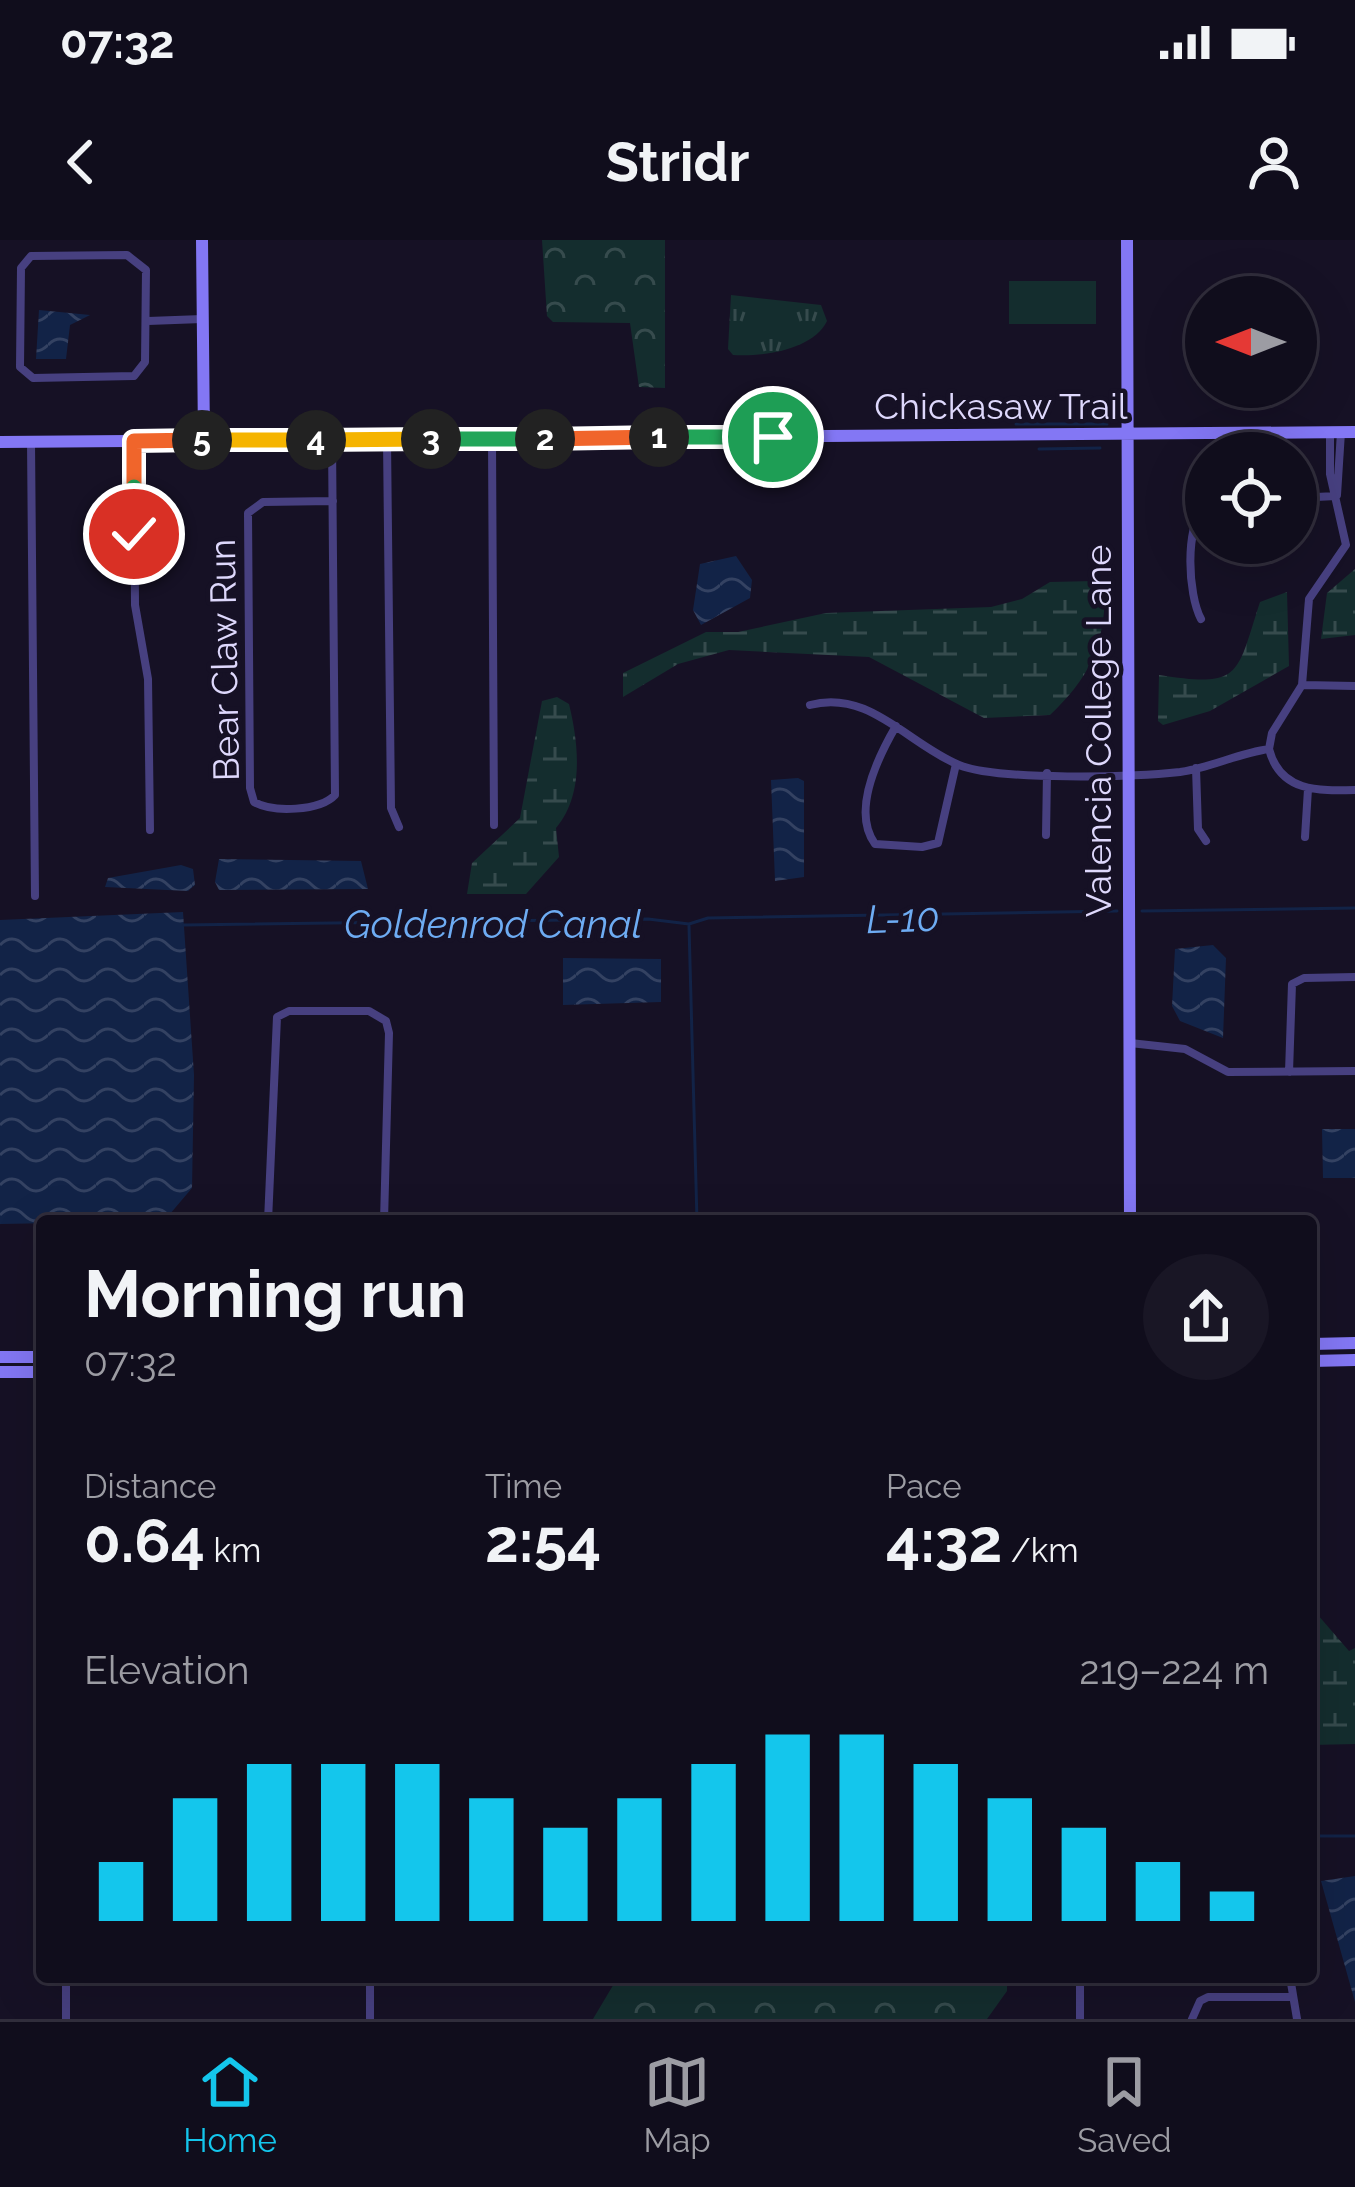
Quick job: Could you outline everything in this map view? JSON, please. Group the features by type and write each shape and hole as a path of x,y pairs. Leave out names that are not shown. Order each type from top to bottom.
{"street":[{"path":"202,240 204,440"},
{"name":"Valencia College Lane","path":"1127,240 1130,1215"},
{"path":"132,255 146,270 148,321 146,362 134,376 33,378 20,367 21,268 31,256 132,255"},
{"path":"148,321 202,320"},
{"path":"1342,432 1336,496 1346,545 1306,607 1302,685 1272,733 1269,749 1282,774 1307,789 1355,790"},
{"name":"Chickasaw Trail","path":"0,442 1342,432"},
{"path":"492,439 494,825"},
{"name":"Bear Claw Run","path":"332,440 333,501 335,795 322,805 260,807 250,788 248,513 262,502 333,501"},
{"path":"387,440 391,808 399,827"},
{"path":"134,441 135,605 148,679 150,830"},
{"path":"32,442 35,896"},
{"path":"1317,497 1336,496"},
{"path":"1193,564 1194,607 1201,619"},
{"path":"1302,685 1355,686"},
{"path":"810,705 843,700 956,764 986,772 1196,768 1269,749"},
{"path":"896,726 869,787 868,832 874,844 892,848 938,843 956,764"},
{"path":"1196,768 1198,830 1206,841"},
{"path":"1046,835 1047,773"},
{"path":"1305,837 1307,789"},
{"path":"1289,1072 1292,984 1304,977 1355,976"},
{"path":"268,1215 277,1017 289,1011 369,1011 386,1021 389,1033 384,1215"},
{"path":"1129,1043 1186,1049 1228,1072 1355,1071"},
{"path":"1317,1344 1355,1343"},
{"path":"0,1358 36,1357"},
{"path":"1317,1360 1355,1360"},
{"path":"0,1372 36,1372"},
{"path":"66,1983 66,2019"},
{"path":"370,1983 370,2019"},
{"path":"1080,1983 1080,2019"},
{"path":"1291,1983 1298,2019"},
{"path":"1192,2019 1200,2001 1208,1997 1292,1996"}],"green space":[{"path":"542,240 665,240 665,388 639,387 630,323 553,322 547,316"},
{"path":"1009,281 1096,281 1096,324 1009,324"},
{"path":"731,295 821,305 827,321 799,345 772,353 733,355 728,349"},
{"path":"1355,569 1355,635 1321,639 1327,593"},
{"path":"1095,581 1105,593 1097,646 1075,688 1050,715 984,718 869,657 729,650 678,664 623,697 623,673 706,632 738,632 826,613 991,607 1022,599 1050,582"},
{"path":"1287,592 1289,666 1210,711 1163,725 1158,721 1159,675 1206,679 1232,671 1260,602"},
{"path":"557,697 569,704 577,753 571,800 556,828 559,857 526,894 467,894 472,863 520,818 542,701"},
{"path":"1317,1614 1349,1651 1355,1648 1355,1744 1317,1745"},
{"path":"614,1983 1007,1983 1007,1991 987,2019 593,2019"}],"water":[{"path":"39,310 90,315 70,325 66,359 36,359"},
{"path":"736,556 752,580 750,598 701,625 693,610 700,564"},
{"path":"771,780 804,781 804,877 775,881"},
{"path":"219,859 361,861 368,889 219,890 215,882"},
{"path":"181,865 193,869 195,885 188,891 105,887 108,878"},
{"path":"183,912 194,1075 192,1188 169,1215 36,1215 36,1223 0,1224 0,920"},
{"path":"1213,945 1226,958 1223,1038 1180,1021 1172,1006 1175,949"},
{"path":"563,958 661,959 661,1002 563,1005"},
{"path":"1322,1129 1355,1129 1355,1178 1323,1178"},
{"path":"1355,1876 1355,2002 1321,1881"}],"waterway":[{"path":"1016,424 1107,424"},
{"path":"632,429 741,426"},
{"path":"611,430 623,430"},
{"path":"1039,449 1100,448"},
{"name":"L-10","path":"1142,911 1355,908"},
{"name":"Goldenrod Canal","path":"184,925 648,919 689,924 708,918 1117,911"},
{"name":"Goldenrod Canal","path":"689,926 697,1215"},
{"name":"Goldenrod Canal","path":"1317,1836 1355,1836"}],"route":[{"path":"134,534 134,441 773,437"}]}
